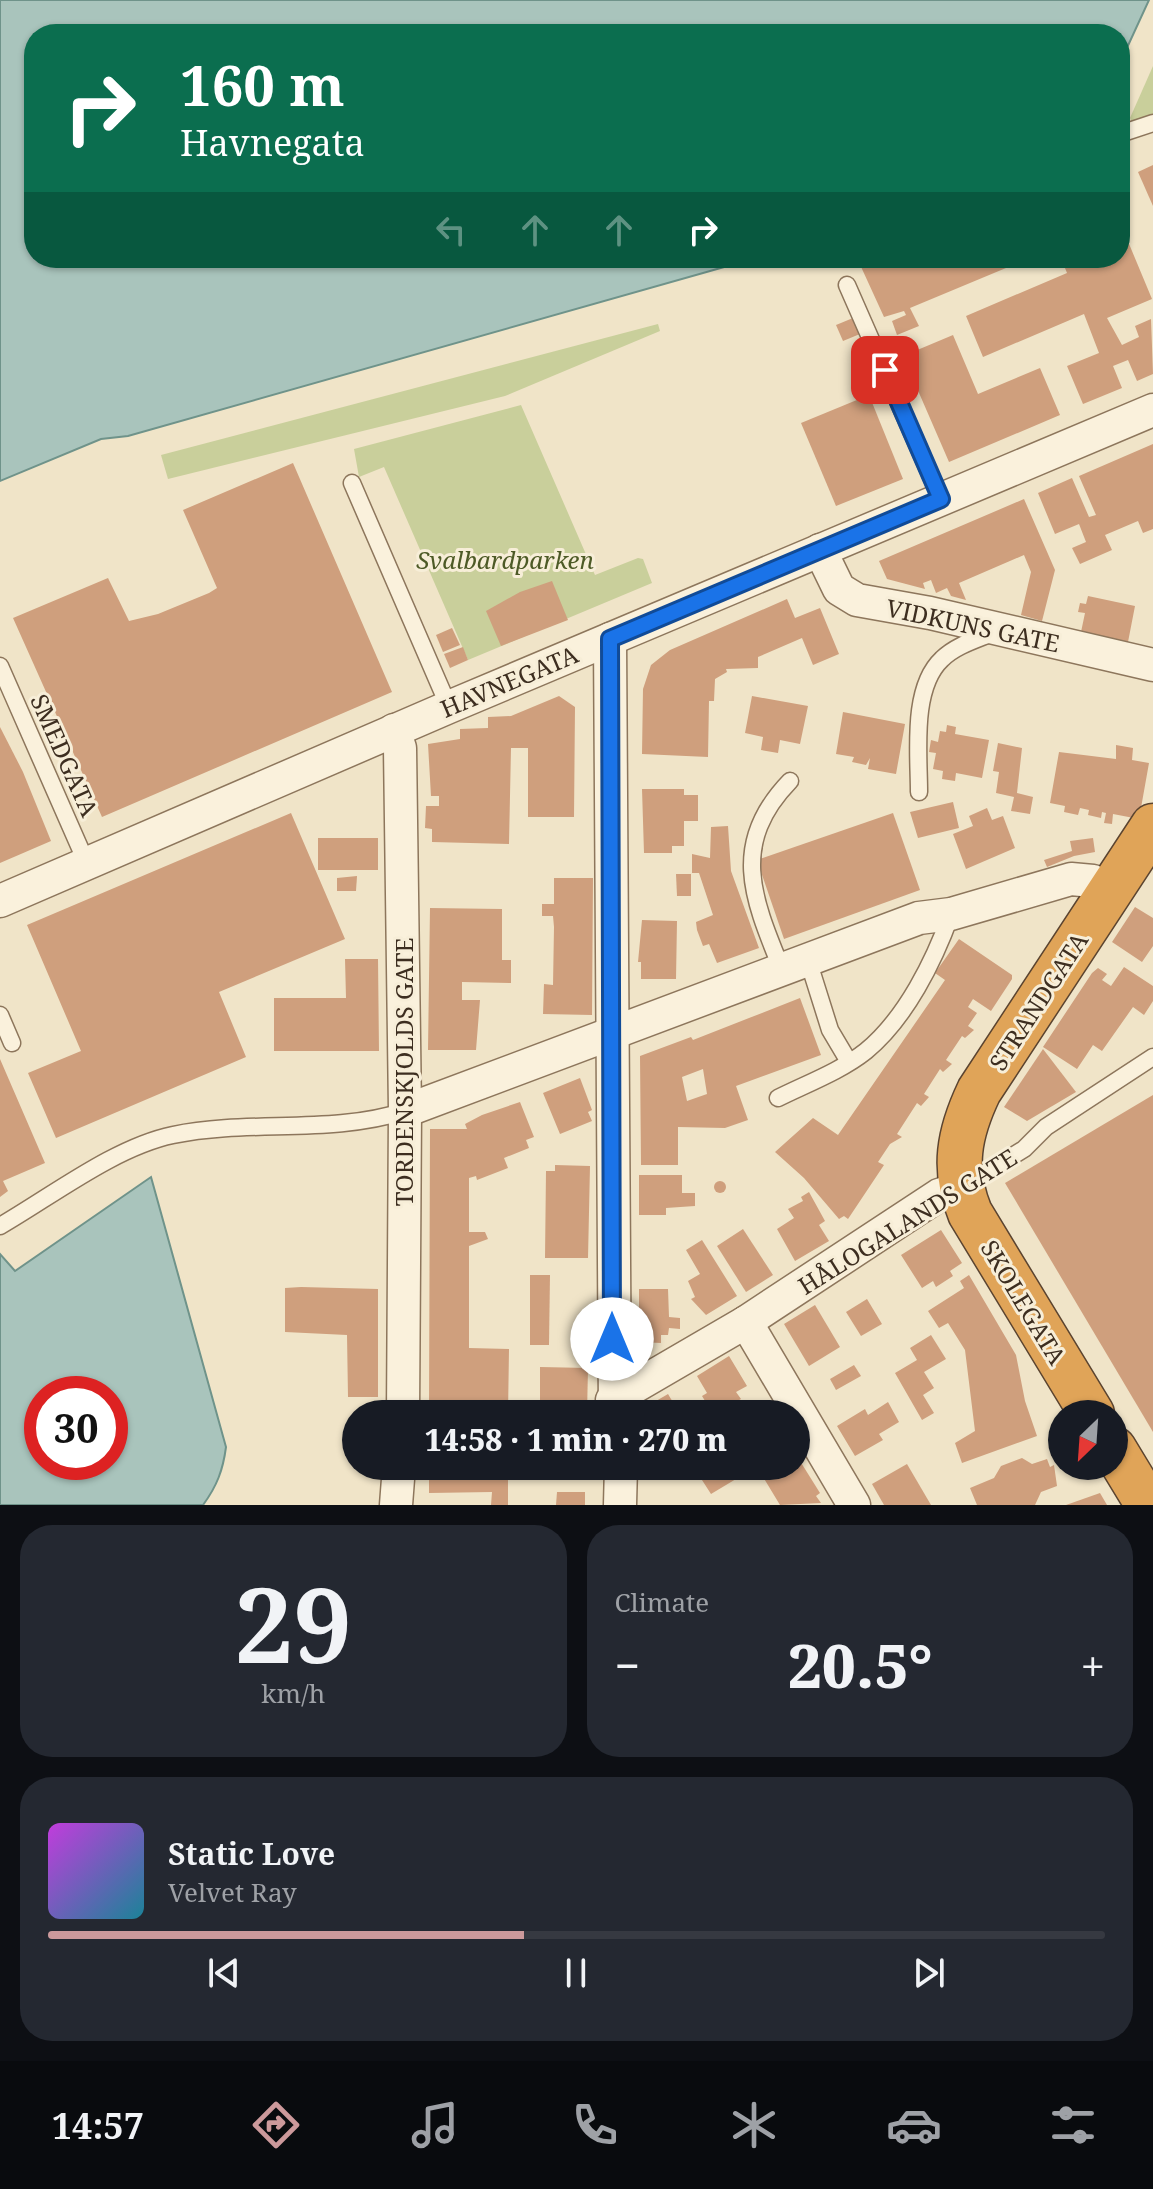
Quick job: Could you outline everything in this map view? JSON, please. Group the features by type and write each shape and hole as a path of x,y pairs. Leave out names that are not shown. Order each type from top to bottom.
{"highway":[{"name":"STRANDGATA","path":"960,1188 957,1167 961,1141 974,1100 1110,892 1148,844"},
{"name":"SKOLEGATA","path":"960,1188 970,1213 1084,1400"},
{"path":"1128,1472 1148,1505"}],"street":[{"name":"HAVNEGATA","path":"0,901 394,730 1153,410"},
{"name":"VIDKUNS GATE","path":"820,550 839,589 857,600 1001,629 1153,665"},
{"path":"610,639 614,1400"},
{"name":"TORDENSKJOLDS GATE","path":"394,730 400,748 405,1111 403,1400"},
{"path":"405,1111 919,918 951,914 1071,879 1093,881 1110,892"},
{"name":"HÅLOGALANDS GATE","path":"625,1400 939,1195 960,1188"},
{"path":"746,1322 854,1505"},
{"path":"396,1505 398,1480"},
{"path":"620,1505 621,1480"}],"lane":[{"path":"1130,131 1153,123"},
{"path":"847,285 941,499"},
{"path":"352,483 449,707"},
{"path":"919,792 923,700 932,670 960,646 1001,629"},
{"name":"SMEDGATA","path":"0,666 87,864"},
{"path":"790,781 760,821 750,866 757,910 795,965 849,1062"},
{"path":"778,1098 867,1050 905,1004 940,946 951,914"},
{"path":"0,1015 12,1043"},
{"name":"HÅLOGALANDS GATE","path":"960,1188 1024,1149 1046,1127 1153,1057"},
{"path":"0,1226 142,1142 176,1134 238,1127 371,1122 405,1111"}],"green space":[{"path":"1153,66 1153,116 1133,124 1130,118"},
{"path":"658,324 660,331 505,396 168,479 161,455"},
{"name":"Svalbardparken","path":"521,405 595,575 638,558 643,559 652,583 468,660 384,467 359,477 354,449"}],"water":[{"path":"0,0 1149,0 1130,41 1130,24 24,24 24,268 721,268 128,436 101,439 0,481"},
{"path":"151,1177 226,1447 219,1478 203,1505 0,1505 0,1254 15,1271"}],"building":[{"path":"1153,165 1153,206 1138,172"},
{"path":"1130,246 1152,299 1107,318 1122,345 1139,337 1135,326 1151,319 1153,374 1137,381 1128,360 1113,366 1122,388 1083,404 1067,366 1099,353 1084,314 983,357 966,316 1067,273 1065,268 1130,268"},
{"path":"862,268 1006,268 910,308 919,326 897,335 892,321 906,315 904,311 884,317"},
{"path":"853,318 860,334 843,341 836,325"},
{"path":"953,335 978,394 1040,368 1060,415 949,462 903,356"},
{"path":"869,395 903,479 836,506 801,423"},
{"path":"1153,444 1153,529 1143,533 1138,521 1105,535 1112,550 1080,564 1072,548 1086,542 1079,524 1055,534 1038,493 1072,478 1089,517 1096,515 1079,476"},
{"path":"293,463 392,692 102,817 13,618 108,578 129,621 158,614 209,593 217,588 183,510"},
{"path":"1024,499 1055,570 1042,621 1021,615 1031,572 1024,555 959,583 966,600 951,596 947,588 936,593 931,580 923,583 925,589 887,579 879,561"},
{"path":"552,581 568,620 501,646 486,611 520,592"},
{"path":"1088,596 1135,606 1128,642 1109,638 1108,645 1081,632 1085,613 1078,612 1080,603 1086,604"},
{"path":"787,599 795,618 820,608 839,654 813,665 802,638 758,657 758,668 726,669 727,672 715,679 714,701 709,701 708,757 642,754 643,689 651,665 670,650"},
{"path":"452,628 460,645 443,652 436,635"},
{"path":"463,647 468,660 450,668 444,654"},
{"path":"559,696 575,707 574,817 528,817 528,748 511,748 509,844 432,842 432,829 425,828 426,806 439,806 439,796 431,796 428,744 460,739 460,729 488,728 488,717 511,716"},
{"path":"752,696 808,706 800,744 780,740 778,753 761,750 763,737 745,733"},
{"path":"843,712 905,724 896,774 868,769 870,758 866,765 852,762 854,757 836,754"},
{"path":"947,725 956,727 955,734 989,740 982,778 956,773 955,781 942,779 943,771 933,769 936,753 929,752 931,740 938,742 940,731 946,732"},
{"path":"0,727 23,772 51,841 0,863"},
{"path":"998,743 1022,748 1017,793 1033,797 1030,814 1011,811 1014,797 996,793 999,772 993,771"},
{"path":"1116,745 1133,748 1132,760 1149,763 1139,819 1113,814 1112,824 1104,823 1106,813 1102,812 1101,818 1088,815 1089,810 1080,808 1078,815 1064,812 1065,806 1050,803 1059,752 1116,759"},
{"path":"642,789 684,789 684,795 698,795 698,821 684,821 684,846 672,846 672,853 644,853"},
{"path":"953,802 959,828 918,838 910,812"},
{"path":"987,808 992,820 1003,816 1015,848 966,869 953,834 973,826 969,816"},
{"path":"291,813 345,939 219,992 246,1057 56,1138 28,1073 81,1051 27,925"},
{"path":"893,813 920,890 784,939 757,860"},
{"path":"728,826 731,871 759,948 717,963 709,944 703,946 697,930 696,922 713,915 699,873 692,873 692,854 710,858 711,827"},
{"path":"318,838 378,838 378,870 318,870"},
{"path":"1093,838 1095,852 1074,856 1047,867 1044,860 1072,851 1070,841"},
{"path":"676,874 691,874 691,896 677,896"},
{"path":"357,876 356,891 337,891 337,878"},
{"path":"554,878 593,878 592,1015 543,1014 544,984 553,985 554,927 553,916 542,916 542,904 554,904"},
{"path":"1135,907 1153,918 1153,946 1142,962 1112,942"},
{"path":"430,908 502,909 502,960 511,960 511,983 462,982 462,1000 480,1000 476,1050 428,1050"},
{"path":"642,920 677,921 676,979 641,979 641,962 638,962"},
{"path":"959,939 1012,975 1012,979 991,1011 973,999 968,1007 977,1013 968,1026 974,1030 965,1038 962,1036 946,1060 952,1064 943,1072 940,1069 924,1094 929,1097 921,1106 917,1103 897,1134 902,1137 890,1144 878,1162 884,1165 848,1219 844,1216 839,1219 804,1178 775,1152 813,1118 838,1135 945,980 935,973"},
{"path":"345,959 378,959 379,1051 274,1051 274,998 346,998"},
{"path":"1124,967 1153,986 1153,1001 1144,1015 1133,1007 1102,1051 1093,1045 1077,1069 1043,1047 1092,973 1098,968 1107,974 1102,980 1111,986"},
{"path":"800,998 821,1055 736,1086 748,1120 725,1128 678,1127 678,1165 641,1165 640,1056 691,1037 693,1040","holes":["703,1069 707,1094 687,1101 682,1077"]},
{"path":"1043,1049 1076,1092 1027,1121 1004,1107"},
{"path":"0,1059 45,1163 3,1181 8,1191 0,1197"},
{"path":"580,1078 592,1110 588,1112 592,1121 560,1134 543,1093"},
{"path":"1153,1095 1153,1432 1005,1183"},
{"path":"520,1102 534,1137 526,1140 529,1148 504,1158 508,1168 477,1180 476,1176 469,1178 469,1232 485,1232 488,1239 469,1246 469,1348 509,1349 508,1400 429,1400 430,1129 467,1129 465,1124"},
{"path":"555,1165 590,1166 588,1258 545,1258 546,1171 555,1171"},
{"path":"639,1175 682,1175 682,1193 695,1193 695,1206 666,1208 666,1215 639,1215"},
{"path":"720,1181 726,1187 720,1193 714,1187"},
{"path":"809,1192 825,1221 819,1225 829,1241 795,1261 777,1229 794,1218 788,1209 803,1201 801,1197"},
{"path":"743,1229 773,1275 746,1292 717,1246"},
{"path":"941,1230 962,1263 950,1271 953,1276 936,1287 933,1281 922,1288 901,1255"},
{"path":"702,1240 737,1296 706,1315 691,1299 695,1297 688,1281 700,1274 686,1250"},
{"path":"530,1275 550,1275 549,1345 530,1345"},
{"path":"969,1275 1016,1355 1025,1401 1037,1436 962,1463 955,1443 975,1431 965,1350 948,1323 939,1328 928,1311 964,1288 960,1281"},
{"path":"285,1288 378,1289 378,1397 348,1397 347,1335 285,1332"},
{"path":"639,1289 668,1289 669,1317 680,1318 680,1329 669,1328 668,1335 661,1335 661,1343 639,1342"},
{"path":"867,1299 882,1324 861,1336 846,1312"},
{"path":"815,1305 840,1347 809,1366 784,1324"},
{"path":"931,1335 946,1359 924,1372 934,1388 923,1395 934,1413 922,1420 895,1373 917,1360 910,1348"},
{"path":"729,1356 747,1386 736,1392 739,1400 704,1400 702,1396 707,1393 697,1376"},
{"path":"854,1365 861,1376 836,1390 830,1379"},
{"path":"540,1367 588,1368 587,1400 540,1400"},
{"path":"668,1394 672,1400 658,1400"},
{"path":"888,1402 899,1422 879,1434 883,1440 855,1456 837,1426 865,1409 868,1415"},
{"path":"1022,1458 1032,1464 1047,1459 1048,1480 1056,1480 1057,1486 1041,1492 1035,1505 977,1505 970,1488 994,1478 1001,1466"},
{"path":"907,1464 931,1505 884,1505 872,1484"},
{"path":"810,1477 820,1493 816,1496 821,1503 780,1505 765,1480 810,1480"},
{"path":"429,1480 508,1480 508,1505 491,1505 492,1492 429,1493"},
{"path":"702,1480 734,1480 711,1494"},
{"path":"557,1492 585,1492 585,1505 556,1505"},
{"path":"1100,1493 1107,1505 1066,1505"}],"route":[{"path":"612,1339 610,639 941,499 885,370"}]}
